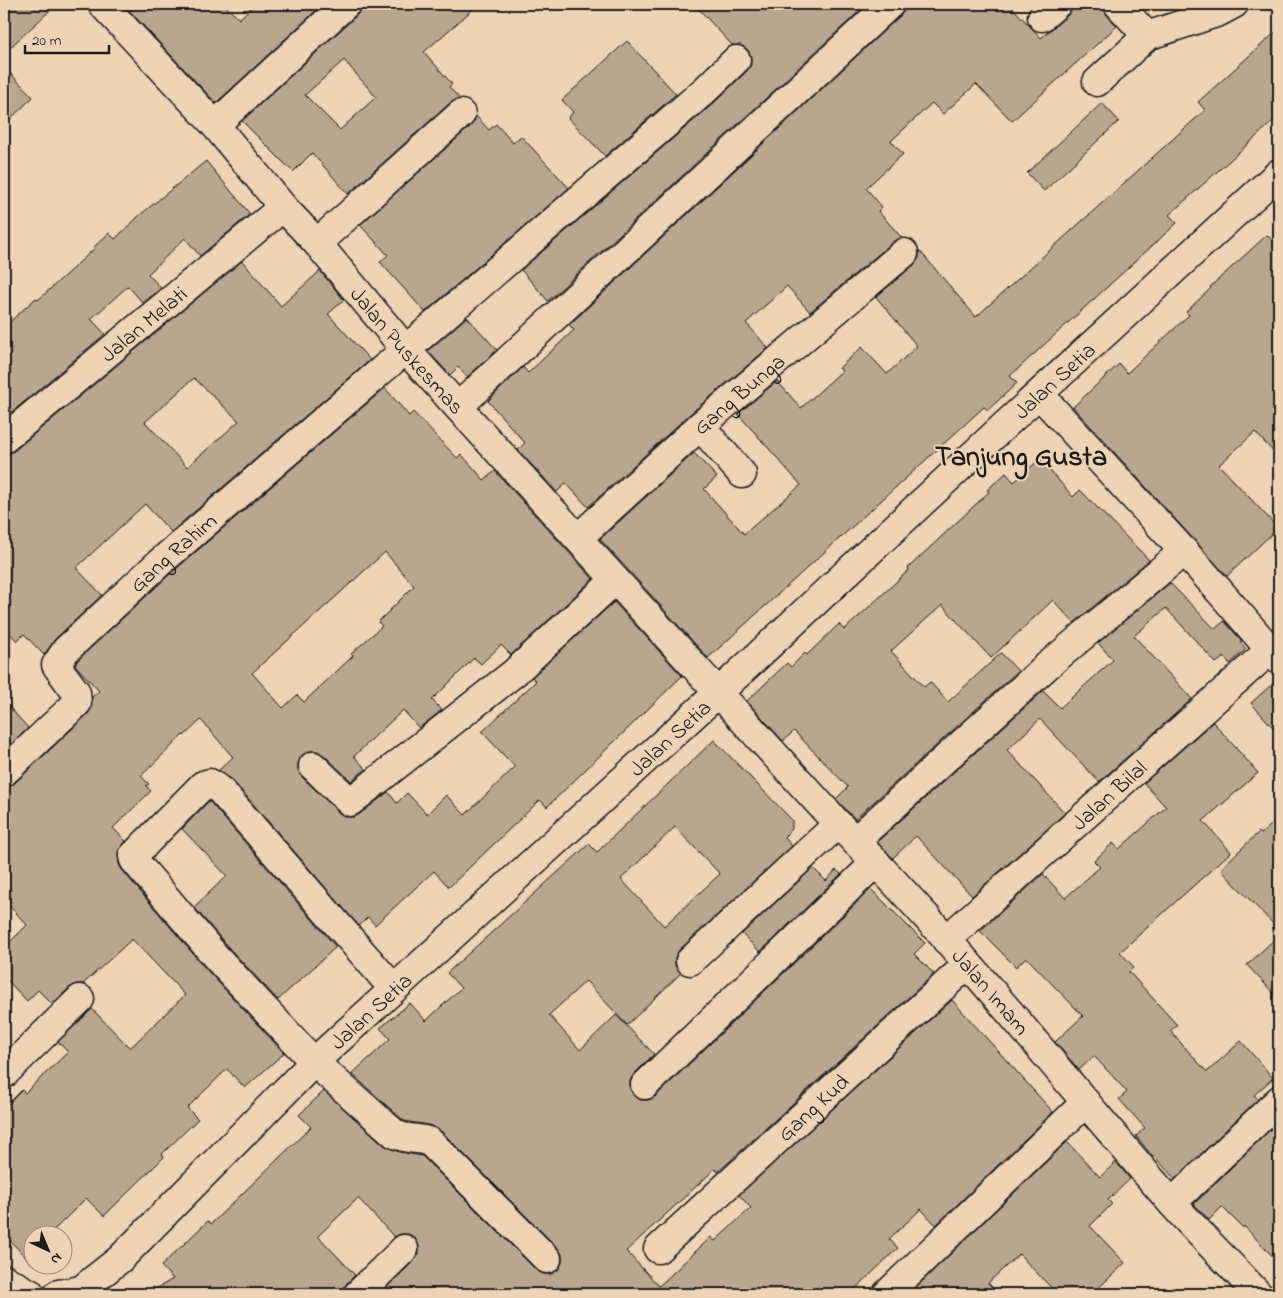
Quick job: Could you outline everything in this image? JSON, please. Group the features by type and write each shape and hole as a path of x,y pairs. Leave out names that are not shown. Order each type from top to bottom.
{"street":[{"name":"Jalan Puskesmas","path":"102,4 215,125 406,350 719,692"},
{"path":"215,125 346,4"},
{"path":"458,407 890,4"},
{"path":"1118,4 1147,36"},
{"path":"1098,82 1147,36 1219,12 1234,4"},
{"path":"406,350 704,91 736,60"},
{"path":"317,243 462,114"},
{"name":"Jalan Setia","path":"58,1294 81,1290 120,1259 314,1062 719,692 1279,173"},
{"name":"Jalan Melati","path":"4,439 283,207"},
{"name":"Gang Bunga","path":"578,538 700,426 904,253"},
{"name":"Gang Rahim","path":"4,772 77,703 76,692 56,665 66,650 158,564 406,350"},
{"path":"1040,394 1184,551 1275,655"},
{"path":"700,426 742,474"},
{"path":"690,961 1184,551"},
{"path":"313,766 350,802 514,673 615,580"},
{"name":"Jalan Bilal","path":"946,940 1275,655"},
{"name":"Jalan Imam","path":"719,692 968,964 1172,1203 1258,1294"},
{"path":"393,988 221,792 210,783 203,785 133,856 134,860 217,958 314,1062 395,1134 402,1138 430,1142 547,1259"},
{"path":"645,1084 876,862"},
{"name":"Gang Kud","path":"658,1250 968,964"},
{"path":"4,1074 80,998"},
{"path":"1172,1203 1279,1100"},
{"path":"887,1294 1086,1102"},
{"path":"358,1294 404,1249"},
{"path":"4,1279 30,1294"}],"building":[{"path":"4,4 57,4 4,53"},
{"path":"123,4 224,4 239,19 255,4 323,4 216,103"},
{"path":"361,4 479,4 424,52 452,84 449,87 460,99 451,102 348,194 312,153 293,172 242,121 357,15 361,9","holes":["344,60 376,97 340,130 305,95"]},
{"path":"694,4 867,4 548,301 521,270 714,103 751,65 751,57 748,50 741,45 732,45"},
{"path":"905,4 1009,4 1041,38 1078,4 1103,4 1106,14 1117,26 1012,121 976,84 943,114 932,103 891,141 903,154 866,188 882,207 878,211 902,238 894,241 810,312 787,286 746,323 768,348 690,414 588,507 566,483 557,492 518,450 525,443 488,401 523,367 528,373 574,330 569,325 901,15 905,9"},
{"path":"1279,29 1279,116 1169,215 1177,223 1010,376 1017,383 988,410 984,407 708,658 600,539 694,453 717,477 704,489 744,534 801,485 738,414 777,381 801,408 842,371 839,368 862,347 887,374 917,346 876,297 914,265 919,258 919,250 976,317 1205,110 1198,102"},
{"path":"627,41 676,94 605,156 568,118 573,112 562,100"},
{"path":"4,67 33,97 4,125"},
{"path":"1102,103 1119,121 1044,191 1027,173"},
{"path":"476,116 489,130 496,124 513,143 521,136 569,188 425,312 380,262 388,255 360,225 471,126"},
{"path":"206,161 250,214 200,256 185,238 148,274 161,288 143,303 128,286 91,319 105,334 12,412 4,403 4,327 36,298 38,300 109,233 115,239 140,215"},
{"path":"1267,235 1279,248 1279,458 1255,432 1219,465 1278,528 1227,576 1073,407 1119,364 1127,373 1189,315 1186,312 1210,287"},
{"path":"242,261 281,306 320,271 344,300 328,314 370,360 171,532 145,504 76,568 102,595 55,639 44,655 24,634 17,641 4,627 4,454 14,451","holes":["194,378 239,421 187,467 145,422"]},
{"path":"467,317 497,350 467,377 458,367 450,375 428,351"},
{"path":"385,388 409,416 413,412 457,458 461,454 484,480 495,471 593,579 511,655 501,645 481,664 474,658 432,700 442,710 419,728 403,710 354,756 366,769 351,781 324,755 317,751 309,751 302,755 298,763 298,770 302,777 339,813 346,817 360,814 388,792 397,803 407,793 427,814 446,795 465,815 515,767 482,732 536,681 532,677 614,602 682,676 547,807 540,800 449,887 434,871 375,925 368,917 359,926 233,781 219,770 233,757 201,720 183,735 141,776 149,784 146,786 151,791 113,828 126,841 118,851 119,864 122,870 205,968 284,1053 245,1088 227,1069 187,1108 198,1119 162,1154 164,1157 104,1216 86,1198 58,1226 22,1226 22,1253 4,1234 4,1108 22,1090 25,1093 68,1052 58,1042 92,1009 130,1048 185,995 132,939 83,984 76,984 69,988 52,1004 38,990 27,1001 4,977 4,948 27,925 4,900 4,787 15,783 91,709 92,697 99,691 75,665 78,660 168,576","holes":["385,552 414,586 378,622 382,626 351,654 353,656 304,702 297,695 283,708 252,673"]},
{"path":"1040,459 1073,497 1080,490 1149,560 1074,623 1053,600 991,658 942,605 891,651 924,687 930,682 948,702 1001,653 1018,671 855,819 836,799 848,787 794,731 783,741 747,701 787,663 791,667 805,653 807,655 839,624 844,630 909,570 908,568 989,492 987,490 1006,473 1014,482"},
{"path":"1170,583 1215,629 1224,621 1242,641 1240,642 1246,649 1230,664 1224,657 1216,663 1166,608 1134,636 1192,699 1099,782 1040,719 1007,750 1065,813 972,896 916,836 893,858 877,842 1043,691 1060,708 1113,660 1098,643"},
{"path":"1279,678 1279,734 1251,703"},
{"path":"4,701 28,728 4,751"},
{"path":"1213,722 1258,773 1203,821 1231,852 1120,952 1134,967 1129,972 1177,1025 1170,1031 1207,1072 1241,1041 1273,1078 1254,1095 1258,1099 1175,1179 1153,1157 1136,1136 1145,1128 1119,1099 1127,1092 1094,1056 1079,1070 1055,1042 1083,1016 1026,957 1016,967 980,931 1043,874 1065,898 1100,867 1094,861 1113,843 1119,849 1166,807 1144,783"},
{"path":"714,740 792,820 792,829 784,837 792,846 679,950 675,957 675,966 681,973 627,1025 586,981 549,1015 580,1050 616,1015 654,1054 634,1074 630,1081 630,1089 634,1096 641,1100 649,1100 656,1096 871,889 925,943 914,954 934,974 718,1172 715,1169 626,1251 659,1286 711,1237 715,1241 751,1208 739,1195 952,1000 1053,1112 936,1225 921,1209 889,1239 898,1248 850,1294 380,1294 415,1260 419,1254 419,1246 415,1238 409,1234 401,1234 394,1237 358,1198 318,1236 355,1275 343,1289 343,1294 147,1294 173,1279 161,1266 208,1221 211,1224 311,1127 299,1115 324,1091 385,1146 399,1152 422,1156 536,1270 543,1274 551,1274 558,1270 562,1263 562,1254 558,1248 441,1131 429,1125 404,1121 352,1074 390,1039 380,1028 410,1003 426,1021 461,988 447,973 589,844 597,852","holes":["675,827 720,874 664,926 621,879"]},
{"path":"209,801 336,947 278,1000 229,948 194,907 227,876 182,829"},
{"path":"1279,818 1279,930 1220,869 1259,832 1261,834"},
{"path":"813,868 826,881 836,870 841,874 760,952 742,934"},
{"path":"1279,935 1279,999 1247,965"},
{"path":"1272,1128 1279,1136 1279,1263 1244,1226 1243,1228 1222,1207 1209,1220 1194,1204"},
{"path":"1067,1142 1100,1177 1116,1162 1130,1179 1108,1200 1112,1204 1090,1226 1125,1263 1092,1294 1057,1294 1019,1254 988,1283 999,1294 909,1294"}],"district":[{"name":"Tanjung Gusta","path":"1021,455"}]}
